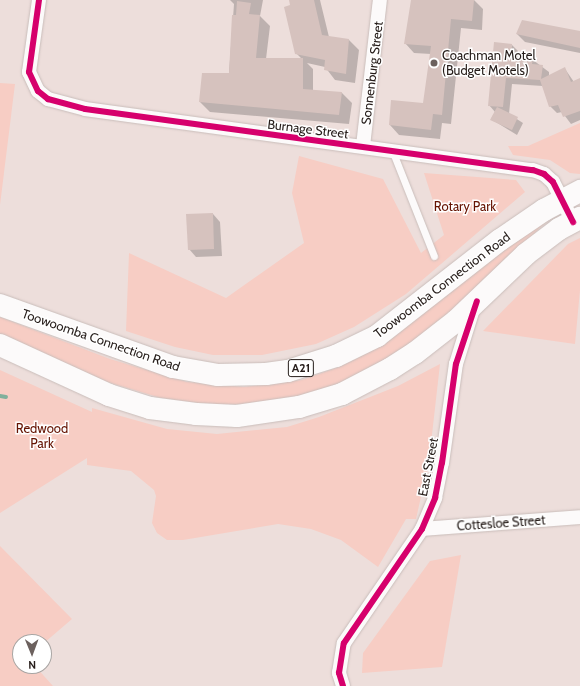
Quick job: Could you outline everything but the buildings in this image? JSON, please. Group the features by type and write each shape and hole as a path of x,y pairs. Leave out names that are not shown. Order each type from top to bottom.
{"highway":[{"name":"Toowoomba Connection Road","path":"0,305 173,367 218,375 266,374 288,371 336,356 377,336 500,240 571,195"},
{"name":"Toowoomba Connection Road","path":"0,345 108,395 150,408 217,416 256,414 322,400 370,381 439,336 526,254 576,220"}],"street":[{"name":"Burnage Street","path":"39,0 29,72 38,91 48,99 62,105 533,170 551,179 571,195 576,220"},
{"name":"Sonnenburg Street","path":"363,146 380,0"},
{"name":"East Street","path":"344,686 339,674 344,643 422,529 435,498 442,463 456,364 477,301"},
{"name":"Cottesloe Street","path":"422,529 580,517"}],"lane":[{"path":"392,150 434,256"}],"green space":[{"path":"0,83 15,84 0,205"},
{"path":"580,123 580,174 570,173 550,160 513,155 508,146 528,146"},
{"name":"Rotary Park","path":"299,156 383,179 421,253 444,235 424,173 516,180 525,192 406,294 354,327 316,344 262,355 213,355 175,347 126,331 129,253 226,298 304,243 292,193"},
{"path":"552,216 461,305 401,352 342,382 306,396 261,403 214,405 161,398 104,381 0,334 0,317 110,359 187,382 244,387 302,380 339,367 386,342 519,233"},
{"path":"580,238 580,290 575,344 483,331 568,244"},
{"name":"Redwood Park","path":"440,364 429,461 416,519 406,519 378,567 341,540 311,529 278,524 183,540 167,540 157,533 152,523 156,496 154,490 131,471 87,465 87,458 0,513 0,370 92,412 92,408 167,429 217,434 287,427 319,417 398,386"},
{"path":"0,546 72,619 52,636 52,634 12,634 12,674 42,674 53,686 0,686"},
{"path":"461,555 442,667 362,673 363,653 430,561"}],"waterway":[{"path":"0,396 6,397"}],"cycle path":[{"path":"39,0 29,72 38,91 48,99 85,109 533,170 544,174 553,182 573,222"},
{"path":"343,686 339,673 344,643 422,529 435,498 442,463 456,364 477,301"}],"place":[{"name":"Coachman Motel (Budget Motels)","path":"434,63"}]}
